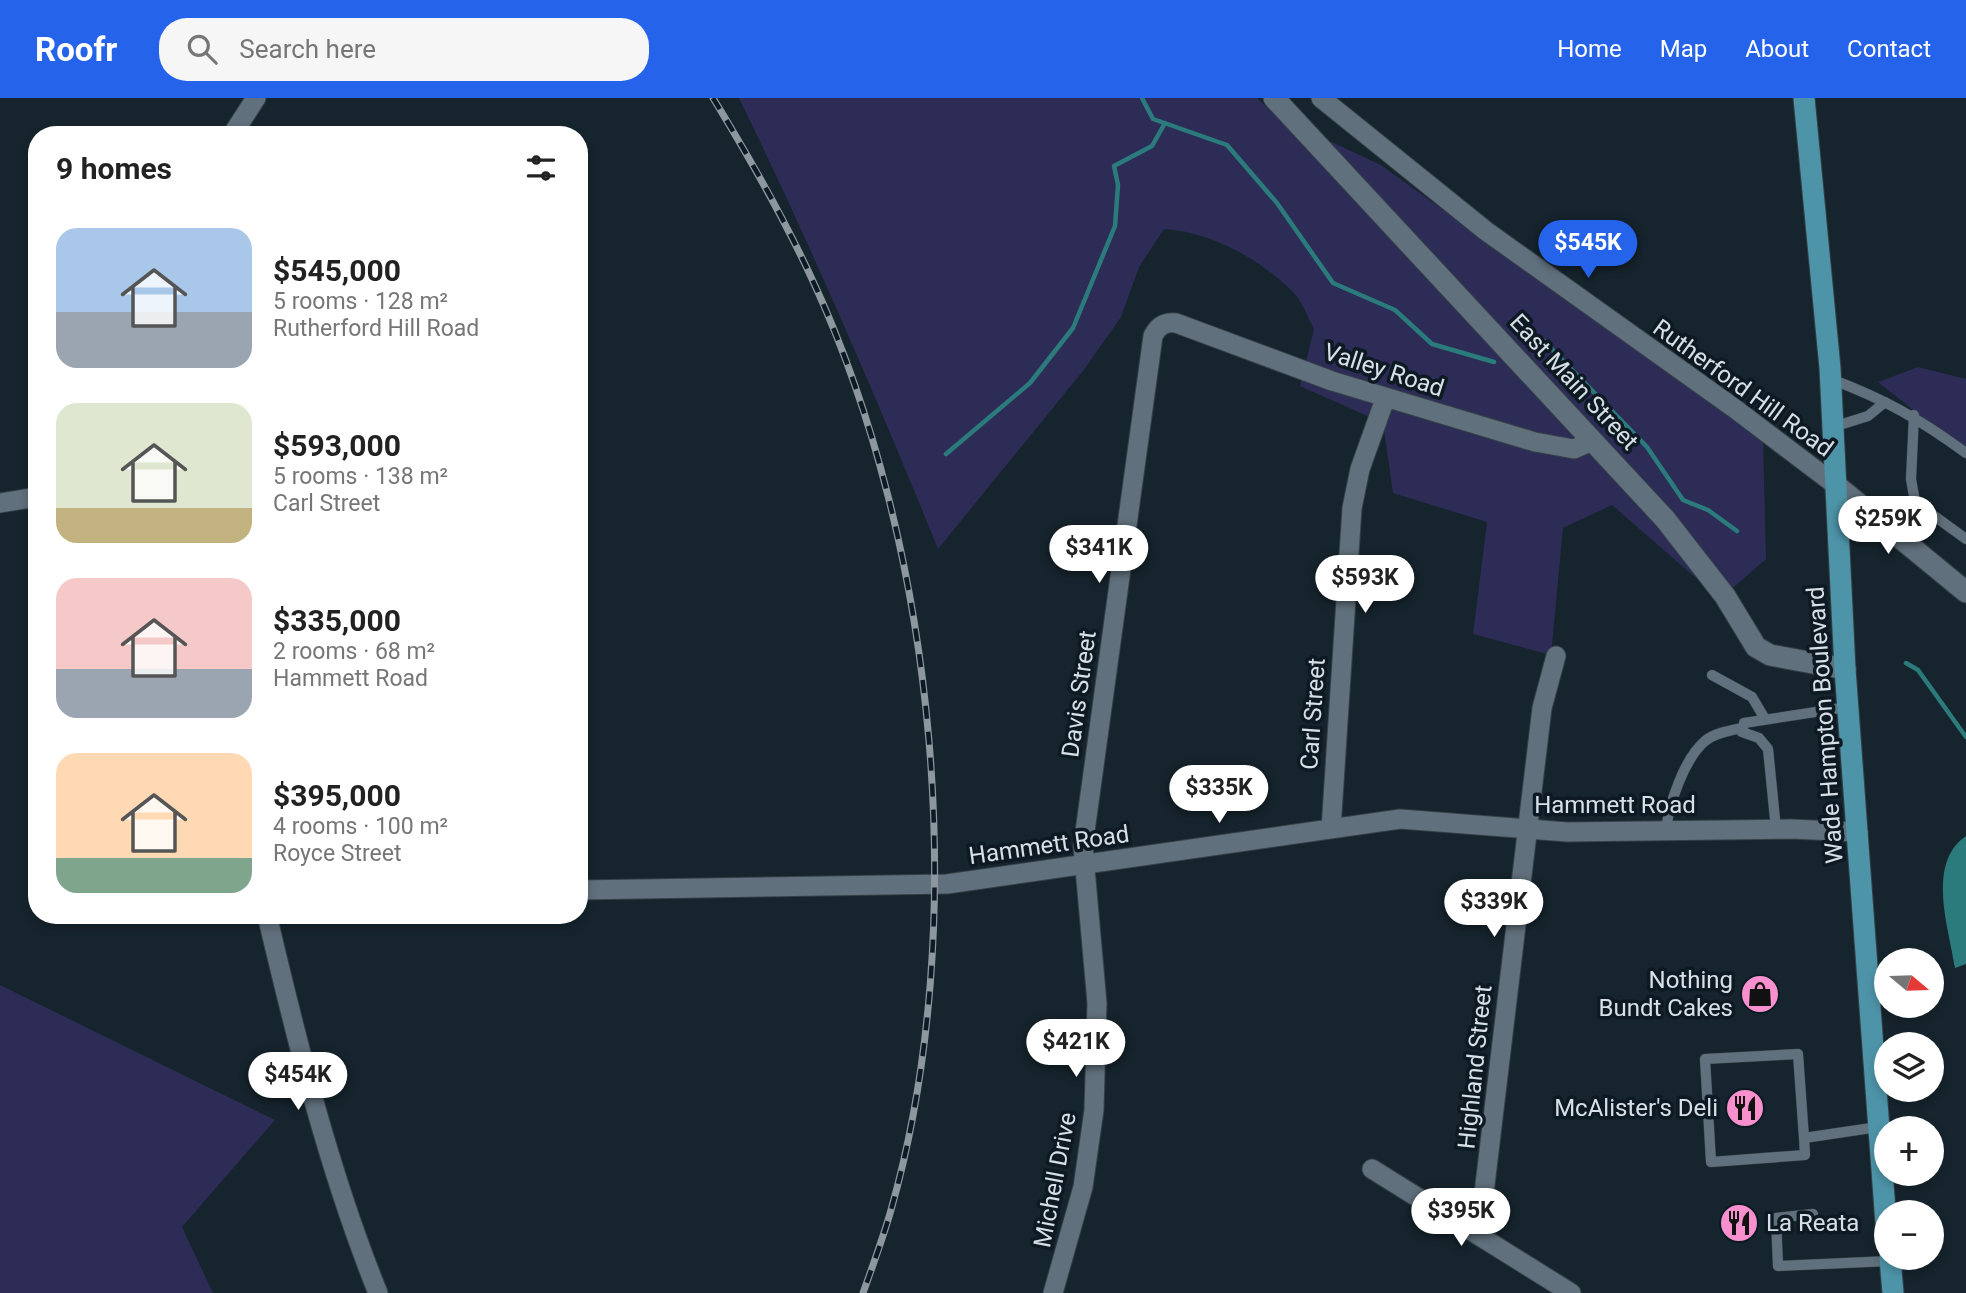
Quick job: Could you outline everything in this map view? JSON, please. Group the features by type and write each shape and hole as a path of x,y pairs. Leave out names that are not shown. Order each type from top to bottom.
{"main road":[{"name":"Wade Hampton Boulevard","path":"1804,98 1831,379 1845,669 1877,1116"},
{"path":"1891,1270 1893,1293"}],"street":[{"path":"238,126 256,98"},
{"name":"East Main Street","path":"1274,98 1690,548 1756,647 1770,655 1845,669"},
{"name":"Rutherford Hill Road","path":"1321,98 1486,231 1734,408 1837,486"},
{"name":"Valley Road","path":"1163,324 1176,323 1385,398 1535,442 1574,449 1592,441"},
{"name":"Davis Street","path":"1084,866 1085,833 1153,336 1163,324"},
{"name":"Carl Street","path":"1331,829 1352,508 1360,469 1385,398"},
{"path":"1837,486 1966,592"},
{"path":"0,503 28,498"},
{"name":"Highland Street","path":"1479,1235 1542,708 1556,656"},
{"name":"Hammett Road","path":"588,890 947,884 1401,819 1527,829 1776,829 1858,832"},
{"name":"Michell Drive","path":"1053,1293 1083,1187 1094,1110 1097,1003 1084,866"},
{"path":"269,924 286,995 352,1229 378,1293"},
{"path":"1372,1169 1571,1293"}],"lane":[{"path":"1831,379 1914,415 1966,453"},
{"path":"1833,427 1868,416 1885,402"},
{"path":"1914,415 1911,480 1915,502 1966,539"},
{"path":"1712,675 1752,697 1765,719"},
{"path":"1666,830 1672,795 1699,748 1717,735 1741,728 1744,723 1848,707"},
{"path":"1741,728 1759,738 1768,749 1776,829"},
{"path":"1798,1054 1804,1138 1805,1155 1711,1162 1705,1059 1798,1054"},
{"path":"1804,1138 1874,1128"},
{"path":"1813,1214 1776,1218 1778,1266 1874,1261"}],"shaded area":[{"path":"739,98 1257,98 1276,116 1381,165 1763,441 1766,559 1720,599 1612,505 1563,528 1551,655 1473,634 1487,522 1393,493 1383,423 1300,386 1314,329 1296,296 1266,269 1234,249 1199,235 1164,229 1139,267 1121,317 1083,371 938,549 842,322"},
{"path":"1918,367 1966,379 1966,452 1878,382"},
{"path":"1966,836 1966,964 1955,968 1945,916 1943,879 1954,848"},
{"path":"0,985 275,1120 182,1227 213,1293 0,1293"}],"waterway":[{"path":"1142,98 1153,119 1227,145 1277,203 1333,283 1395,310 1432,344 1494,362"},
{"path":"946,454 1030,383 1073,328 1115,226 1118,185 1114,166 1152,146 1165,123"},
{"path":"1529,343 1543,340 1647,447 1683,500 1708,510 1737,531"},
{"path":"1906,663 1918,670 1966,737"}],"railway":[{"path":"713,98 740,142 801,256 855,385 888,498 913,616 929,738 935,861 930,982 916,1099 891,1210 863,1293"}],"place":[{"name":"Nothing Bundt Cakes","path":"1760,994"},
{"name":"McAlister's Deli","path":"1745,1108"},
{"name":"La Reata","path":"1739,1223"}]}
